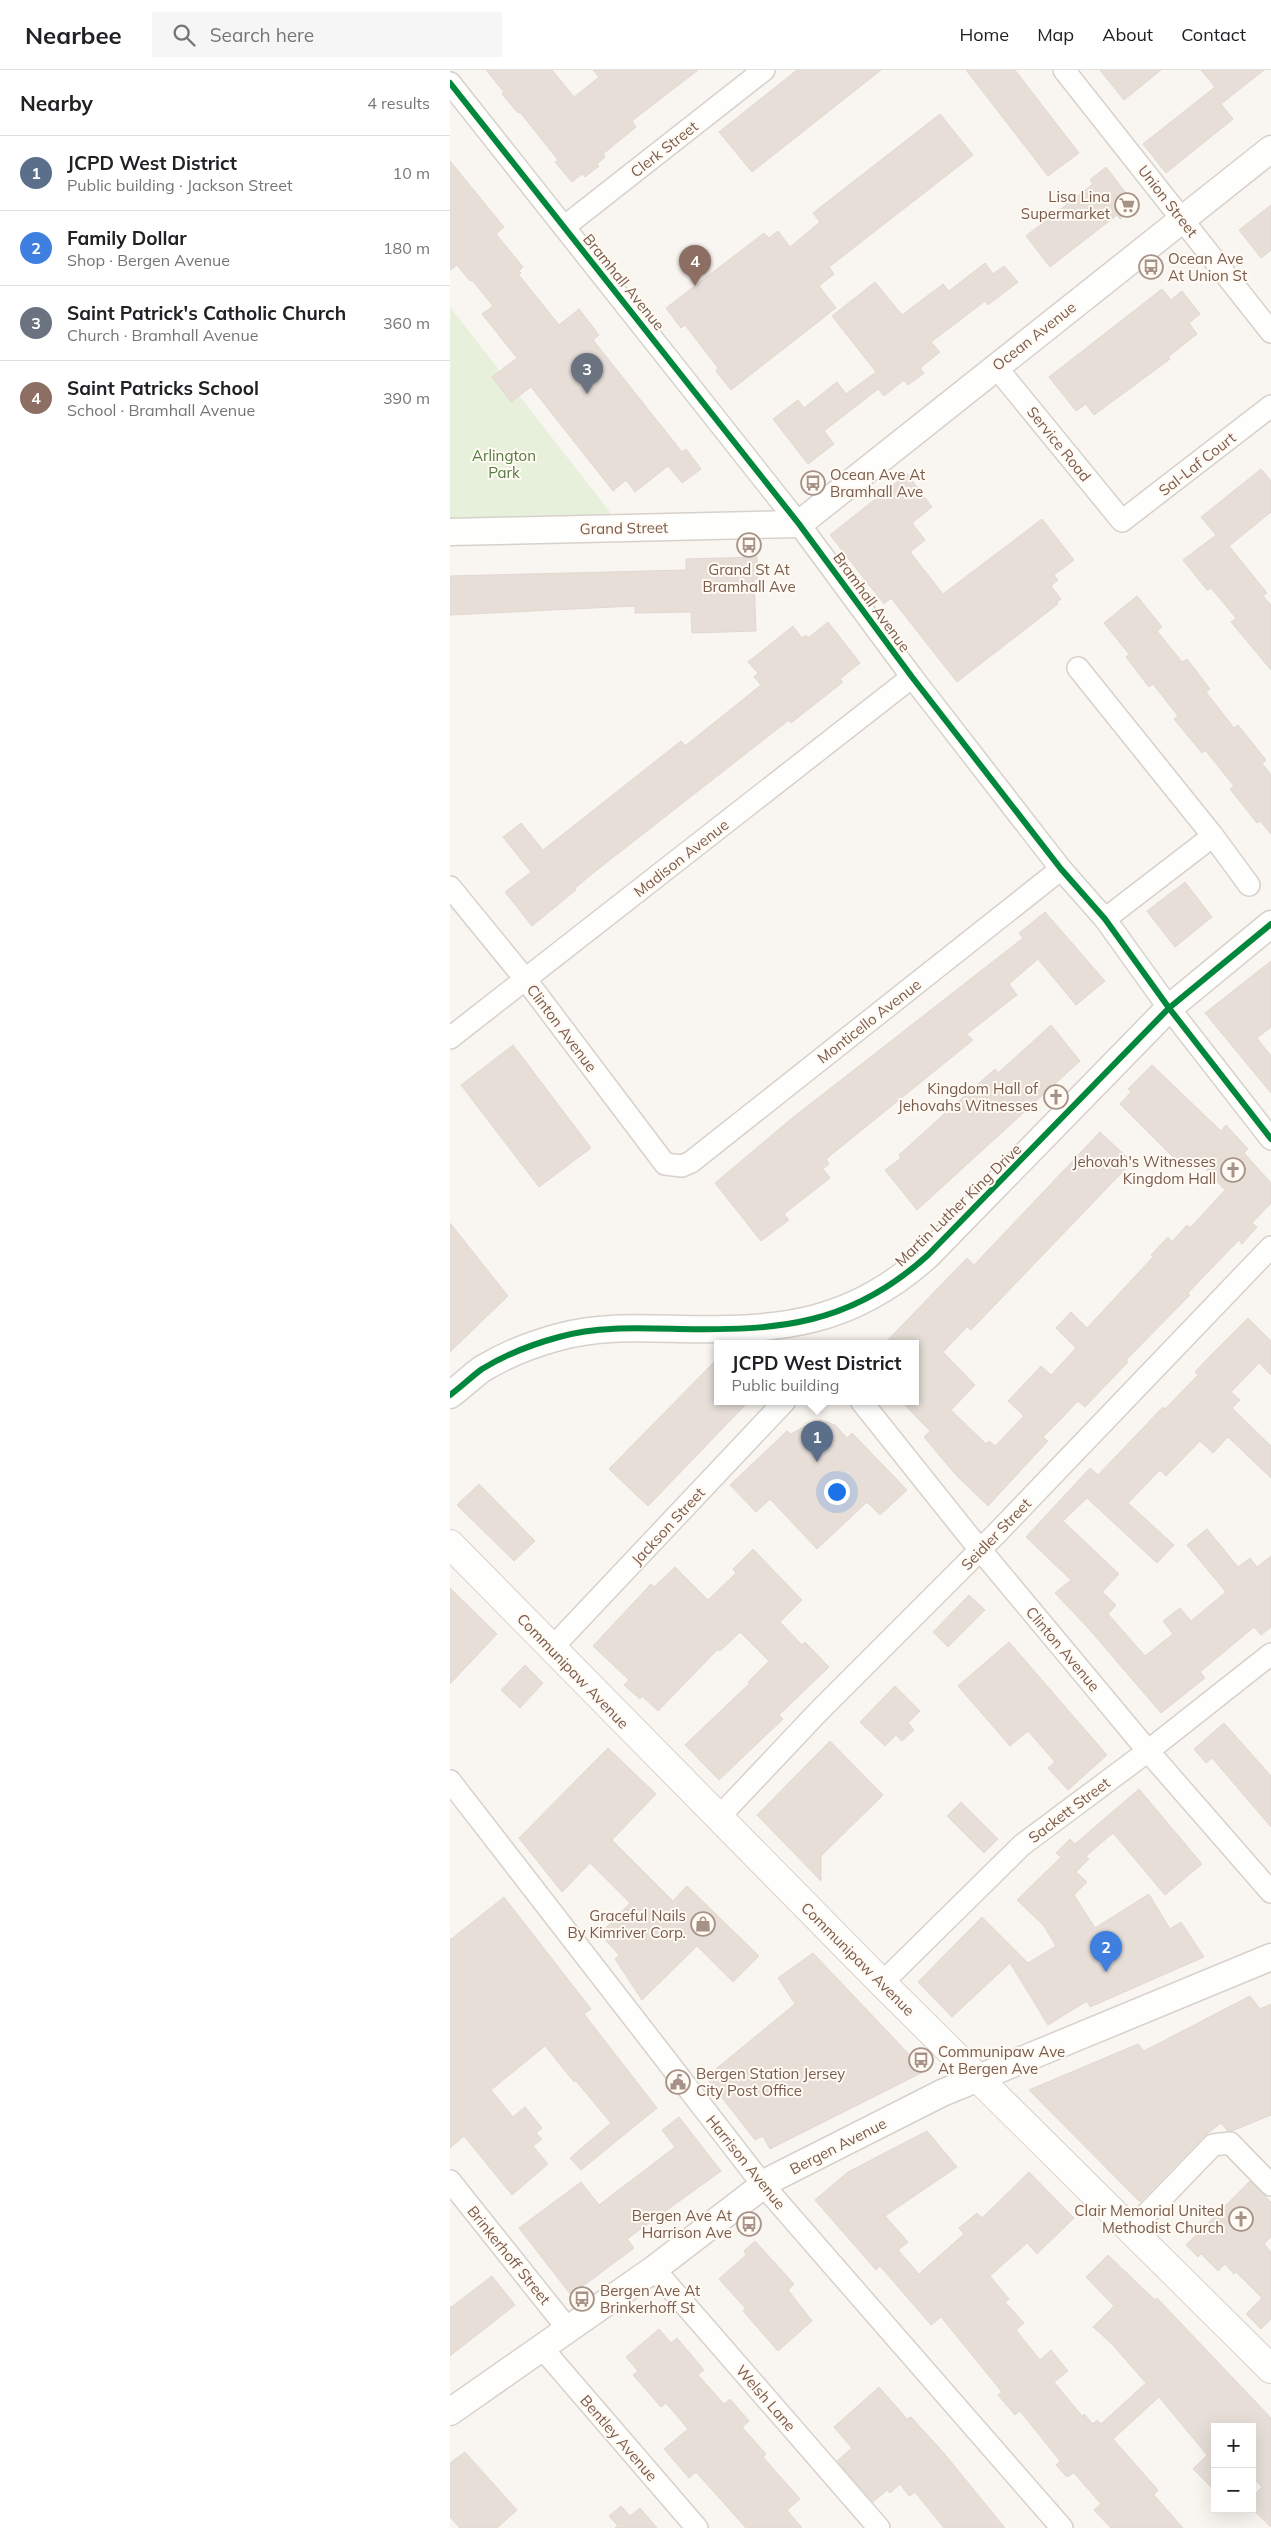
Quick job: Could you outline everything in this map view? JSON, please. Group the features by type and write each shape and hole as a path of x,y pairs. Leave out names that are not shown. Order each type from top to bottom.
{"main road":[{"name":"Communipaw Avenue","path":"450,1544 551,1649 978,2080 1132,2229 1271,2369"}],"street":[{"name":"Clerk Street","path":"564,227 764,70"},
{"name":"Union Street","path":"1064,70 1183,218 1271,332"},
{"name":"Bramhall Avenue","path":"450,83 799,524 912,677 1061,868 1105,920 1169,1008 1271,1139"},
{"name":"Ocean Avenue","path":"799,524 1271,149"},
{"name":"Service Road","path":"996,366 1122,521"},
{"name":"Sal-Laf Court","path":"1122,521 1271,406"},
{"name":"Grand Street","path":"450,532 799,524"},
{"path":"1078,668 1249,885"},
{"name":"Madison Avenue","path":"450,1038 912,677"},
{"path":"1105,920 1212,836"},
{"name":"Monticello Avenue","path":"674,1166 682,1166 692,1162 1061,868"},
{"name":"Clinton Avenue","path":"450,887 526,980 665,1164 674,1166"},
{"name":"Martin Luther King Drive","path":"450,1395 482,1369 530,1347 560,1336 609,1329 748,1328 801,1323 840,1312 887,1288 928,1255 1169,1008 1271,924"},
{"name":"Seidler Street","path":"718,1818 820,1710 980,1550 1271,1247"},
{"name":"Jackson Street","path":"551,1649 781,1405"},
{"name":"Clinton Avenue","path":"864,1405 980,1550 1148,1751 1271,1892"},
{"name":"Sackett Street","path":"882,1983 1022,1845 1148,1751 1271,1654"},
{"name":"Harrison Avenue","path":"450,1781 763,2186 1062,2528"},
{"name":"Bergen Avenue","path":"450,2412 654,2268 763,2186 942,2093 978,2080 1271,1958"},
{"path":"1132,2229 1213,2145 1230,2143 1271,2185"},
{"name":"Brinkerhoff Street","path":"450,2181 568,2329"},
{"name":"Welsh Lane","path":"654,2268 879,2528"},
{"name":"Bentley Avenue","path":"542,2348 697,2528"}],"green space":[{"name":"Arlington Park","path":"450,307 613,516 450,519"}],"building":[{"path":"486,70 552,70 574,97 599,77 593,70 698,70 632,121 636,127 603,154 605,157 597,164 599,166 585,177 582,174 572,182 555,162 558,160 520,112 518,113 502,94 504,92"},
{"path":"797,70 881,70 752,172 719,132"},
{"path":"966,70 1015,70 1079,153 1048,176"},
{"path":"1100,70 1161,70 1124,100"},
{"path":"1201,70 1264,70 1221,104 1233,119 1166,173 1143,144 1215,87"},
{"path":"940,114 973,155 829,267 834,274 819,286 836,308 731,390 716,371 718,368 685,325 681,328 666,308 764,233 769,238 778,231 790,247 820,222 813,213"},
{"path":"450,161 504,227 496,234 523,267 519,271 521,273 519,275 559,325 579,309 599,335 593,340 682,452 686,449 701,469 682,483 668,466 635,492 626,480 613,491 531,387 511,402 492,377 517,358 482,314 493,306 457,265 450,270"},
{"path":"1106,167 1136,206 1120,219 1117,215 1050,267 1026,236 1093,184 1090,180"},
{"path":"1271,205 1271,250 1261,258 1239,230"},
{"path":"985,263 993,274 1004,266 1018,282 988,305 985,301 931,342 940,352 920,368 924,373 908,385 904,380 884,396 878,389 824,431 834,444 808,464 773,419 798,400 804,408 837,382 846,394 876,372 832,316 875,282 902,315 943,284 949,291"},
{"path":"1162,289 1171,300 1182,291 1200,314 1189,323 1197,334 1168,357 1170,359 1094,415 1086,404 1076,411 1049,377"},
{"path":"1261,469 1271,481 1271,512 1229,546 1267,593 1263,596 1271,605 1271,670 1231,622 1236,618 1211,588 1207,590 1183,560 1216,535 1201,517"},
{"path":"907,474 932,507 912,523 925,540 910,552 943,594 1042,519 1074,560 1054,575 1058,580 1051,586 1061,599 1057,602 1058,604 957,682 891,598 884,604 830,535"},
{"path":"757,557 758,579 754,579 756,631 692,633 691,612 635,613 635,606 450,615 450,576 686,570 686,559"},
{"path":"1137,596 1162,627 1157,631 1182,662 1187,659 1210,689 1206,692 1234,728 1238,725 1266,760 1262,763 1271,775 1271,834 1260,821 1257,823 1230,789 1234,786 1205,750 1202,753 1174,719 1178,716 1153,684 1149,687 1126,657 1129,654 1104,623"},
{"path":"828,622 860,663 840,679 843,682 791,723 789,720 597,870 532,926 505,892 531,872 503,837 521,823 543,850 681,741 685,746 761,685 754,677 758,673 748,662 793,626 802,638 806,635 808,638"},
{"path":"1185,882 1212,917 1175,947 1147,911"},
{"path":"1045,912 1105,981 1076,1005 1038,959 1009,984 1017,995 967,1034 973,1040 826,1159 829,1164 823,1169 830,1178 784,1214 789,1220 761,1241 715,1183 791,1119 1023,938 1019,933"},
{"path":"1271,961 1271,1027 1257,1038 1271,1056 1271,1093 1205,1013"},
{"path":"1051,1025 1080,1061 917,1210 885,1170 901,1158 899,1155 995,1069 998,1073"},
{"path":"513,1045 591,1148 539,1187 461,1085"},
{"path":"1152,1065 1221,1131 1226,1125 1248,1149 1244,1153 1271,1183 1271,1203 1252,1223 1257,1227 1242,1244 1239,1240 1206,1274 1188,1293 1190,1295 1126,1360 1128,1362 1085,1407 1078,1401 1043,1437 1048,1441 988,1506 956,1475 924,1437 930,1431 905,1405 919,1405 919,1340 888,1340 967,1258 974,1265 1100,1132 1132,1162 971,1330 967,1327 943,1352 975,1385 951,1410 986,1444 989,1441 995,1446 1024,1416 1008,1401 1041,1366 1051,1375 1076,1348 1056,1328 1071,1312 1087,1328 1153,1257 1151,1255 1168,1237 1172,1242 1187,1225 1190,1228 1225,1190 1195,1157 1184,1168 1120,1104 1131,1092 1128,1089"},
{"path":"450,1223 508,1296 450,1352"},
{"path":"1248,1318 1271,1341 1271,1375 1259,1363 1231,1392 1240,1400 1232,1408 1271,1446 1271,1478 1228,1437 1213,1453 1200,1441 1166,1476 1160,1470 1128,1503 1174,1545 1157,1563 1087,1498 1063,1521 1119,1574 1102,1592 1116,1605 1108,1614 1145,1656 1173,1634 1163,1621 1180,1608 1191,1621 1226,1592 1187,1545 1207,1529 1238,1567 1250,1558 1257,1567 1271,1556 1271,1627 1261,1635 1254,1627 1200,1672 1205,1678 1161,1713 1089,1629 1055,1593 1071,1580 1026,1537 1090,1468 1098,1475 1163,1407 1165,1409 1198,1375 1195,1372"},
{"path":"714,1362 714,1405 745,1405 648,1506 609,1469"},
{"path":"821,1420 835,1425 847,1438 852,1433 907,1490 880,1515 867,1502 817,1549 770,1499 756,1512 730,1485 787,1431 791,1434 814,1421"},
{"path":"479,1484 535,1541 514,1561 457,1505"},
{"path":"753,1549 802,1600 780,1622 802,1645 805,1642 829,1667 779,1715 783,1719 719,1780 685,1745 750,1683 748,1682 769,1661 740,1632 720,1651 718,1649 658,1711 642,1696 640,1699 624,1685 629,1680 593,1646 651,1584 654,1587 675,1567 708,1600 736,1573 733,1569"},
{"path":"450,1588 497,1634 450,1684"},
{"path":"969,1595 985,1610 948,1647 933,1632"},
{"path":"1009,1642 1107,1755 1068,1790 1048,1768 1055,1762 1028,1731 1010,1746 958,1686"},
{"path":"525,1665 543,1683 520,1708 501,1690"},
{"path":"895,1686 920,1711 908,1723 914,1730 902,1741 896,1735 885,1746 860,1722"},
{"path":"1224,1723 1271,1776 1271,1827 1212,1758 1206,1763 1194,1749"},
{"path":"830,1741 883,1795 821,1856 821,1881 757,1815"},
{"path":"608,1748 656,1794 612,1840 673,1901 687,1886 759,1956 733,1982 697,1946 642,2000 615,1959 619,1955 600,1934 630,1903 590,1863 562,1892 519,1838"},
{"path":"1139,1789 1202,1864 1165,1895 1113,1833 1086,1856 1089,1859 1076,1872 1087,1882 1074,1895 1095,1928 1149,1894 1170,1929 1181,1922 1204,1957 1090,2007 1087,2001 1048,2025 1010,1963 952,2017 918,1982 982,1917 1028,1963 1056,1946 1044,1926 1017,1900 1061,1857 1056,1853 1070,1839 1075,1844"},
{"path":"961,1802 998,1839 984,1853 947,1816"},
{"path":"504,1897 591,2009 584,2014 657,2108 581,2170 570,2158 611,2123 545,2046 491,2090 513,2117 525,2107 542,2128 536,2133 542,2139 533,2146 548,2164 512,2195 464,2136 450,2148 450,1940"},
{"path":"813,1953 925,2071 770,2149 763,2136 755,2140 706,2077 795,2004 778,1978"},
{"path":"1250,1996 1260,2009 1271,2004 1271,2115 1232,2131 1228,2131 1221,2123 1204,2136 1140,2202 1029,2090 1138,2044 1144,2051"},
{"path":"679,2117 721,2171 627,2239 634,2248 571,2295 519,2228 581,2182 599,2205 675,2147 662,2130"},
{"path":"927,2131 957,2167 885,2216 908,2242 898,2250 919,2274 964,2234 959,2228 977,2213 982,2218 1029,2172 1074,2218 1037,2254 1027,2243 990,2276 1009,2299 1005,2302 1024,2323 1016,2330 1040,2360 1051,2350 1068,2371 1054,2382 1082,2416 1084,2414 1093,2424 1097,2420 1101,2424 1146,2383 1111,2343 1093,2327 1114,2306 1086,2277 1108,2255 1155,2300 1157,2298 1271,2418 1271,2527 1256,2513 1256,2493 1262,2487 1256,2481 1256,2423 1211,2423 1211,2487 1193,2469 1207,2455 1159,2397 1113,2439 1158,2490 1154,2495 1183,2528 1111,2528 1094,2510 1101,2504 1074,2473 1067,2477 1056,2465 1060,2461 1020,2411 1015,2415 998,2395 1002,2392 941,2317 931,2325 880,2266 876,2270 815,2200 848,2172"},
{"name":"Clair Memorial United Methodist Church","path":"1250,2181 1271,2202 1271,2237 1264,2244 1271,2252 1271,2319 1261,2329 1246,2314 1262,2298 1236,2272 1234,2274 1225,2264 1218,2271 1201,2254 1198,2257 1186,2245"},
{"path":"755,2241 794,2284 788,2290 812,2321 778,2351 743,2311 746,2309 719,2279 746,2255 744,2251"},
{"path":"492,2276 515,2305 450,2356 450,2308"},
{"path":"659,2329 671,2343 677,2338 704,2370 698,2375 724,2404 730,2399 749,2421 742,2427 766,2454 763,2457 800,2499 787,2510 802,2528 746,2528 696,2472 689,2478 664,2449 688,2429 666,2403 661,2407 633,2375 638,2371 626,2357"},
{"path":"879,2387 907,2419 911,2417 943,2452 1005,2528 944,2528 915,2492 909,2496 900,2484 890,2493 887,2490 873,2502 837,2461 852,2448 834,2427"},
{"path":"465,2452 517,2510 497,2528 460,2528 450,2517 450,2463"},
{"path":"621,2506 630,2516 640,2508 657,2528 615,2528 618,2526 609,2516"}],"cycle path":[{"path":"450,83 799,524 912,677 1061,869 1105,919 1169,1008 1271,1139"},
{"path":"450,1395 482,1369 500,1359 519,1350 573,1333 619,1328 715,1329 781,1325 812,1319 842,1310 871,1296 899,1278 928,1255 1169,1008 1271,924"}],"place":[{"name":"Lisa Lina Supermarket","path":"1127,205"},
{"name":"Ocean Ave At Union St","path":"1151,267"},
{"name":"Saint Patricks School","path":"695,286"},
{"name":"Saint Patrick's Catholic Church","path":"587,394"},
{"name":"Ocean Ave At Bramhall Ave","path":"813,483"},
{"name":"Grand St At Bramhall Ave","path":"749,545"},
{"name":"Kingdom Hall of Jehovahs Witnesses","path":"1056,1097"},
{"name":"Jehovah's Witnesses Kingdom Hall","path":"1233,1170"},
{"name":"JCPD West District","path":"817,1462"},
{"name":"Graceful Nails By Kimriver Corp.","path":"703,1924"},
{"name":"Family Dollar","path":"1106,1972"},
{"name":"Communipaw Ave At Bergen Ave","path":"921,2060"},
{"name":"Bergen Station Jersey City Post Office","path":"678,2082"},
{"name":"Clair Memorial United Methodist Church","path":"1241,2219"},
{"name":"Bergen Ave At Harrison Ave","path":"749,2224"},
{"name":"Bergen Ave At Brinkerhoff St","path":"582,2299"}]}
